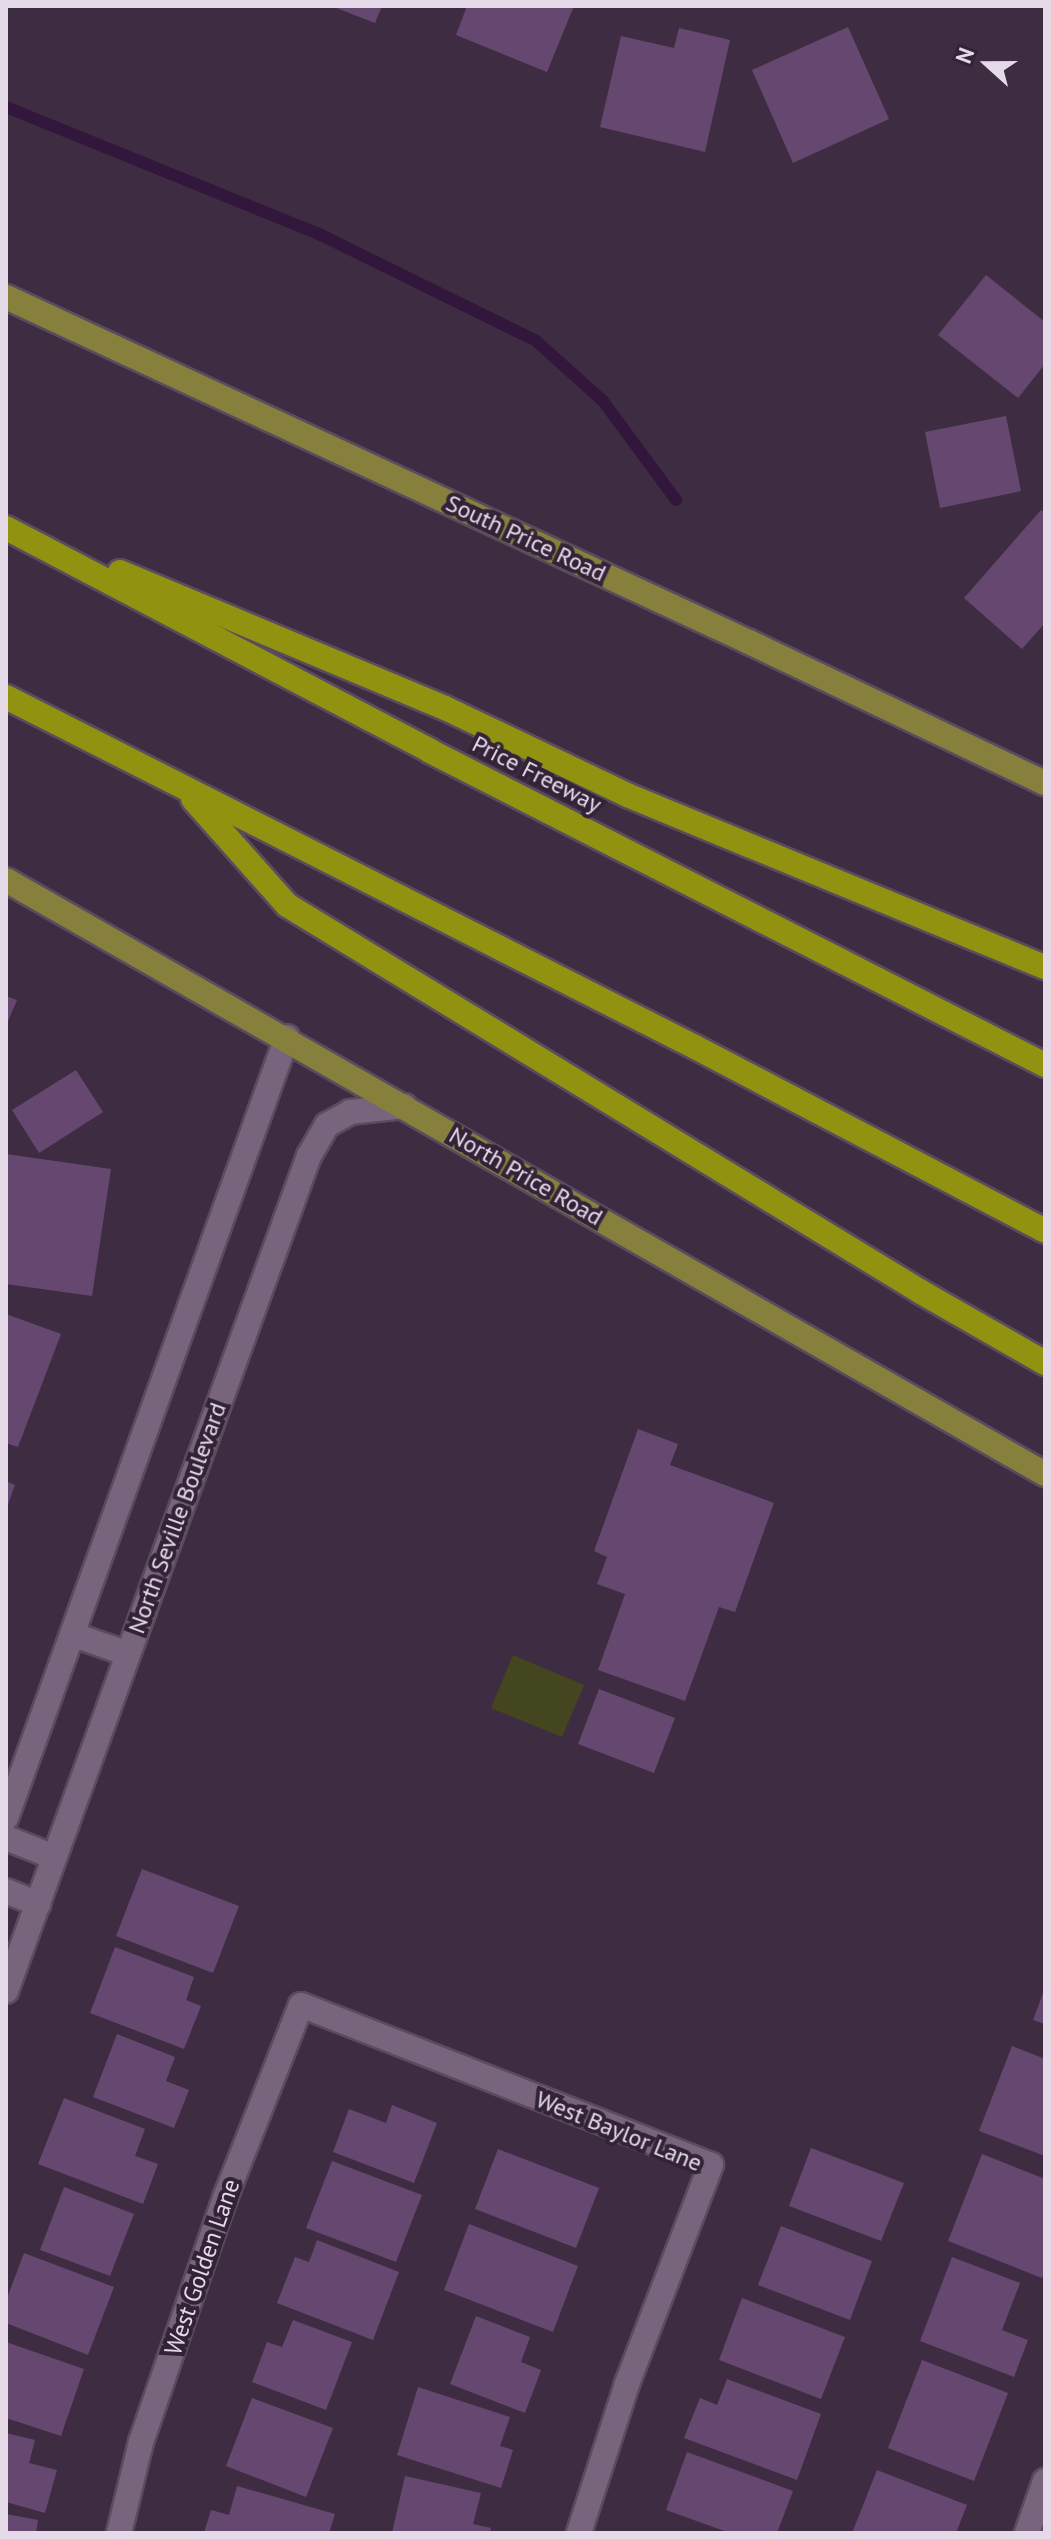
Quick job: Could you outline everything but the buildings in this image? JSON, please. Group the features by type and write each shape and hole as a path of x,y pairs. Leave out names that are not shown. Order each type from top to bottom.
{"highway":[{"path":"6,526 445,708 627,795 1045,967"},
{"name":"Price Freeway","path":"6,526 430,751 1045,1065"},
{"path":"6,697 695,1047 1045,1231"},
{"path":"184,788 287,905 921,1292 1045,1363"}],"main road":[{"name":"South Price Road","path":"6,297 1045,783"},
{"name":"North Price Road","path":"6,880 287,1037 1045,1474"}],"street":[{"path":"6,1818 287,1037"},
{"name":"North Seville Boulevard","path":"6,1991 309,1156 327,1125 350,1112 405,1106"},
{"path":"74,1635 128,1654"},
{"path":"6,1838 54,1857"},
{"path":"6,1891 38,1904"},
{"name":"West Golden Lane","path":"119,2533 141,2442 220,2213 301,2005"},
{"name":"West Baylor Lane","path":"301,2005 711,2165 627,2384 579,2533"},
{"path":"1027,2533 1045,2481"}],"green space":[{"path":"513,1655 584,1685 562,1737 491,1708"}],"waterway":[{"path":"6,107 321,235 536,341 603,401 676,500"}]}
